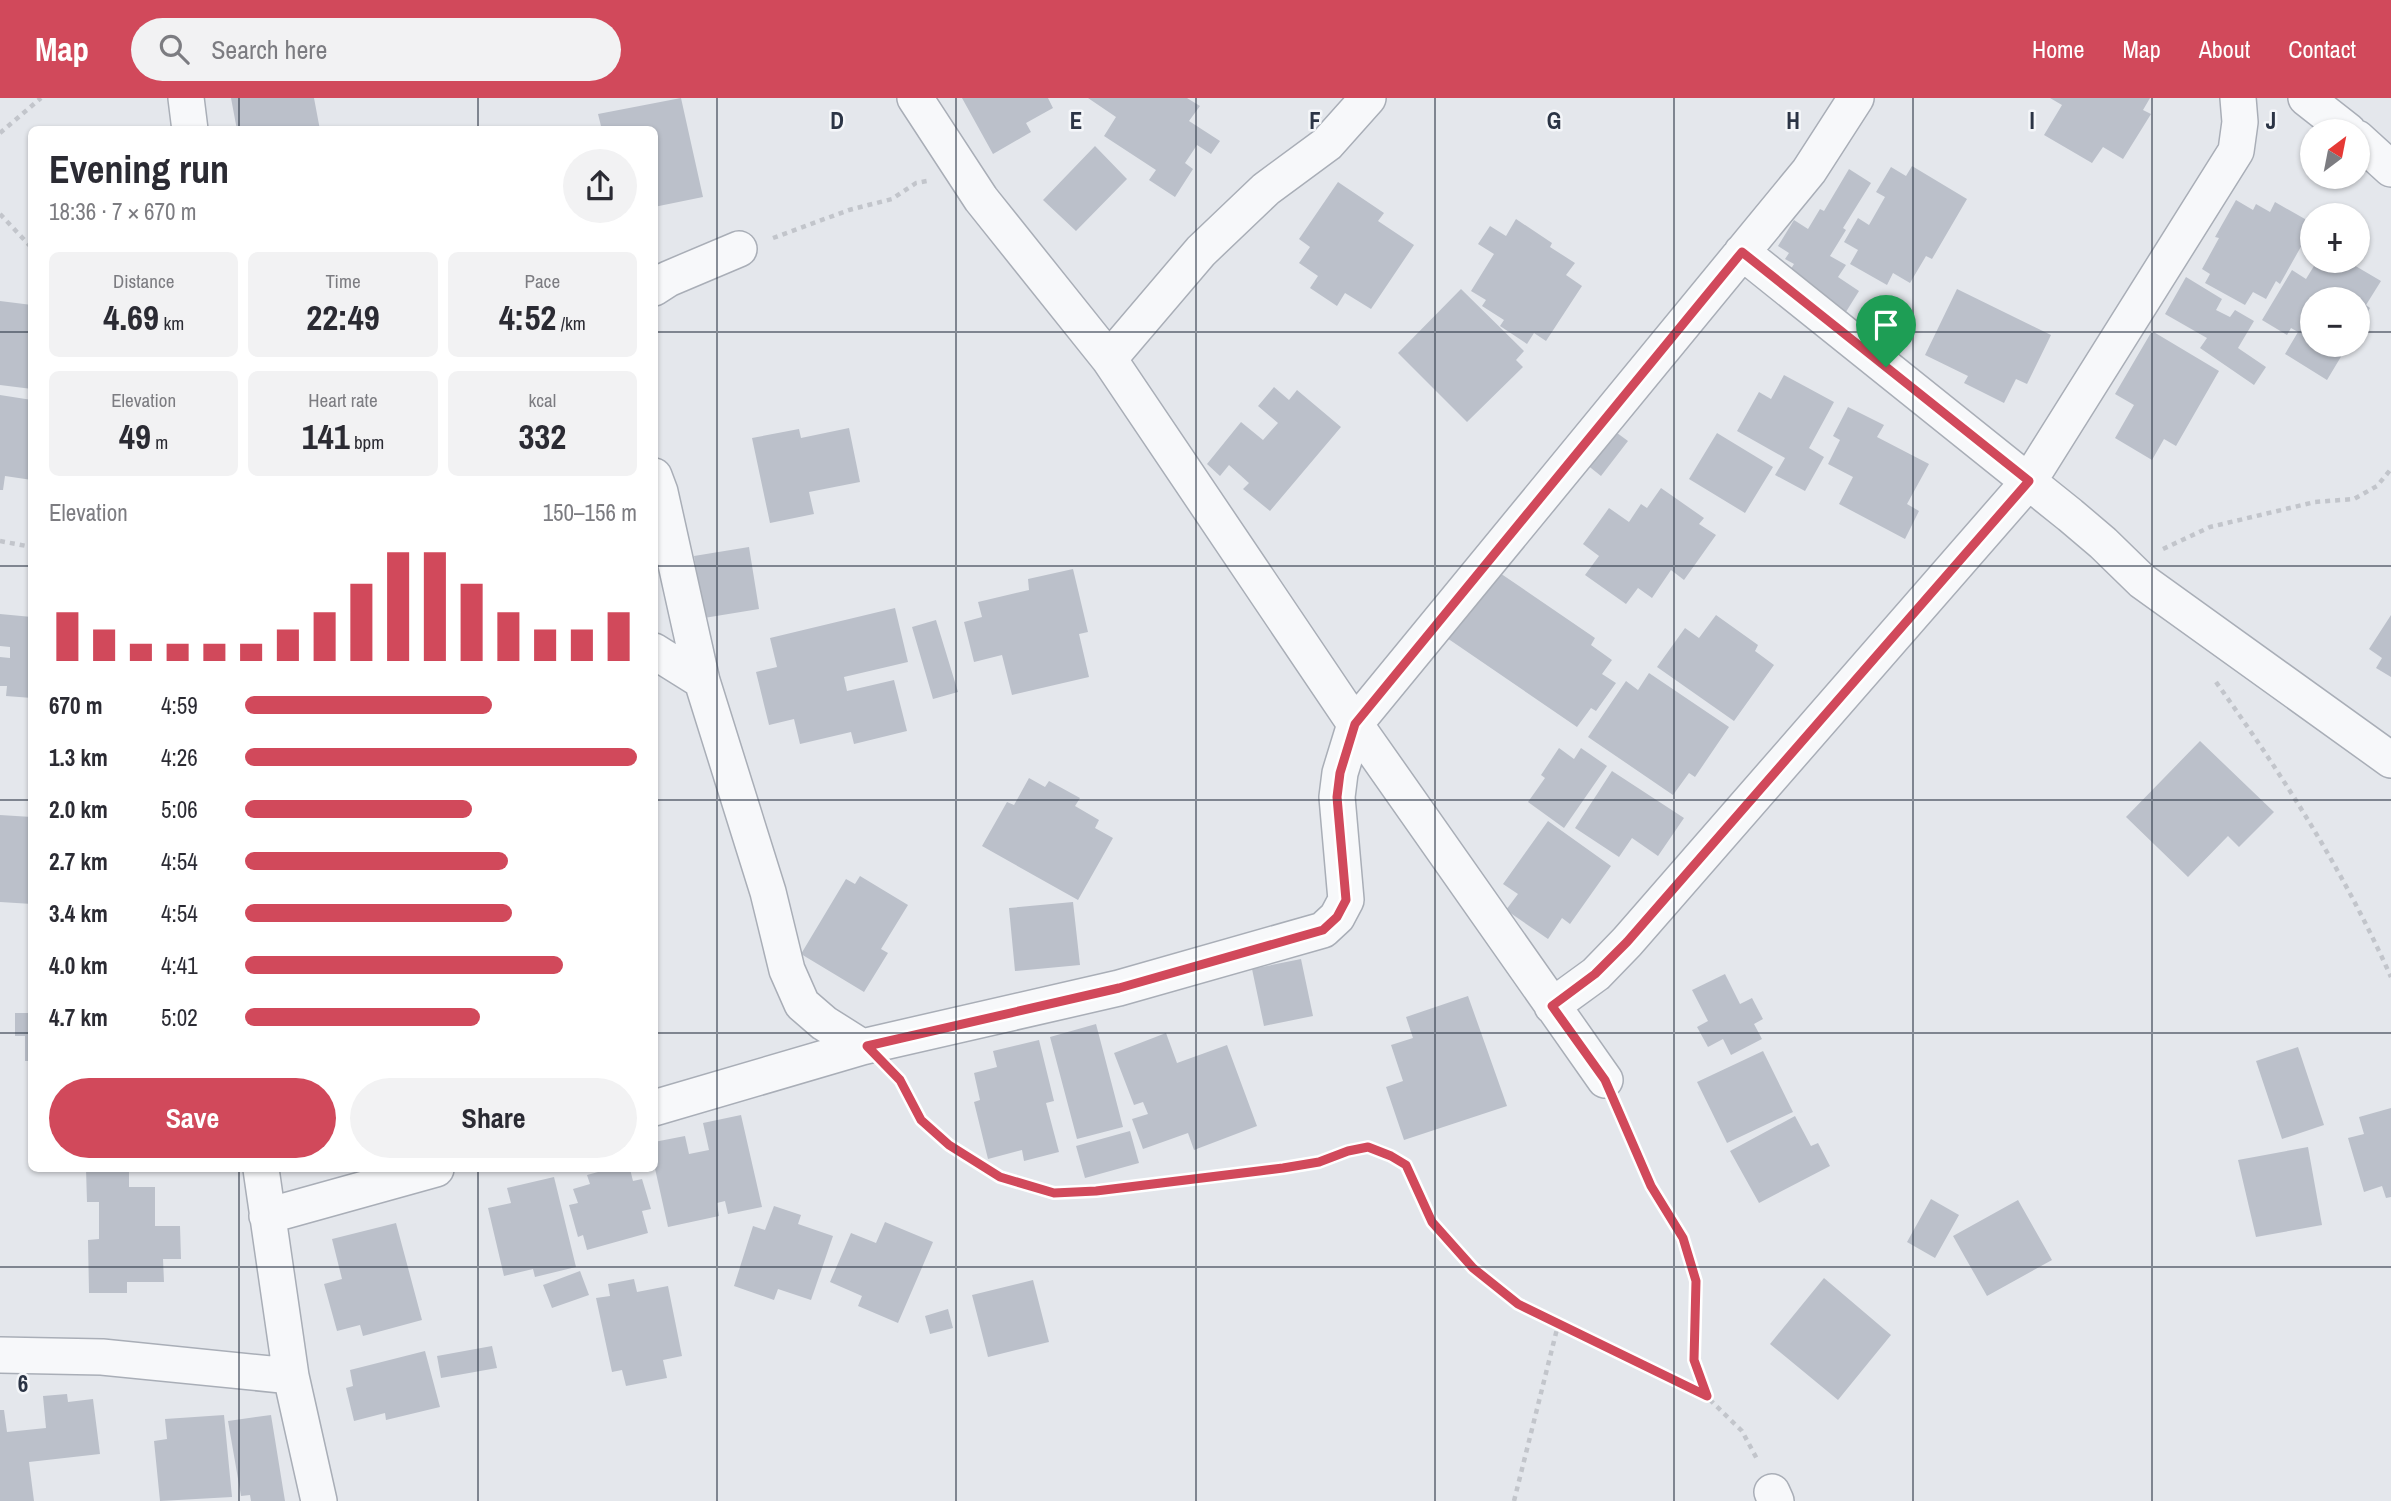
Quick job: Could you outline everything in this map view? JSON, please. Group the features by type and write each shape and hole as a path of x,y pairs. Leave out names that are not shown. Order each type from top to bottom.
{"street":[{"path":"186,98 190,126"},
{"path":"915,98 976,191 1109,359 1355,724 1605,1080"},
{"path":"1109,359 1201,251 1266,189 1326,144 1368,98"},
{"path":"658,1107 864,1046 1119,988 1323,930 1337,917 1346,900 1337,797 1340,773 1355,724 1809,171 1856,98"},
{"path":"1552,1006 1595,974 1627,942 2029,481 2236,151 2240,122 2238,98"},
{"path":"2306,98 2333,119"},
{"path":"2370,150 2391,169"},
{"path":"658,285 739,248"},
{"path":"1742,252 2029,481 2103,543 2150,587 2391,760"},
{"path":"658,487 702,681 768,892 787,970 802,1004 824,1023 864,1046"},
{"path":"658,654 702,681"},
{"path":"261,1172 291,1376 318,1501"},
{"path":"267,1216 425,1172"},
{"path":"0,1355 102,1357 291,1376"}],"path":[{"path":"0,132 41,98"},
{"path":"739,248 755,245 849,210 892,199 916,183 927,181 976,191"},
{"path":"0,215 28,244"},
{"path":"2122,561 2172,546 2210,527 2315,502 2354,499 2377,486 2391,469"},
{"path":"0,541 28,546"},
{"path":"2214,678 2269,756 2323,842 2364,917 2391,977"},
{"path":"864,1046 900,1080 921,1120 949,1145 1000,1177 1054,1193 1110,1190 1283,1168 1319,1162 1368,1147 1391,1156 1406,1165 1432,1222 1473,1268 1518,1304 1707,1396 1742,1431 1774,1496"},
{"path":"1605,1080 1651,1186 1683,1238 1696,1281 1694,1360 1707,1396"},
{"path":"1514,1501 1558,1325"}],"building":[{"path":"231,98 314,98 319,126 236,126"},
{"path":"681,98 703,197 658,206 658,126 601,126 598,114"},
{"path":"962,98 1048,98 1053,108 1026,123 1031,132 993,154"},
{"path":"1088,98 1187,98 1200,106 1189,121 1220,141 1211,154 1197,145 1185,163 1193,169 1175,197 1149,180 1156,170 1104,136 1116,117"},
{"path":"2050,98 2150,98 2143,110 2151,114 2123,159 2103,147 2092,163 2044,135 2062,105"},
{"path":"1095,146 1127,179 1076,231 1043,200"},
{"path":"1912,166 1967,199 1932,259 1926,256 1910,283 1893,273 1887,285 1850,264 1858,250 1844,242 1858,218 1869,225 1885,197 1876,192 1891,167 1906,176"},
{"path":"1849,169 1871,183 1843,228 1846,230 1830,256 1846,265 1838,277 1859,291 1844,315 1787,275 1794,264 1785,259 1789,253 1778,246 1794,220 1808,229 1820,209 1824,211"},
{"path":"1338,182 1384,213 1378,221 1414,245 1371,309 1345,293 1337,306 1310,288 1318,276 1299,263 1310,247 1299,239"},
{"path":"2236,200 2253,210 2256,204 2270,212 2275,202 2300,216 2300,248 2280,284 2276,281 2266,299 2253,292 2245,305 2205,283 2210,274 2202,269 2219,238 2215,237"},
{"path":"1516,219 1552,243 1550,247 1575,263 1566,275 1582,286 1546,341 1534,333 1527,344 1500,326 1504,320 1482,306 1486,300 1471,291 1494,254 1478,244 1490,226 1506,236"},
{"path":"2292,270 2306,279 2310,273 2367,273 2381,281 2370,299 2370,287 2300,287 2300,357 2341,357 2327,380 2285,354 2298,332 2291,328 2287,335 2262,320"},
{"path":"2186,277 2222,299 2216,310 2230,317 2235,310 2254,321 2238,348 2266,367 2254,385 2200,348 2207,338 2165,314"},
{"path":"1461,289 1524,351 1516,360 1523,367 1467,422 1398,353"},
{"path":"1957,289 2051,335 2027,384 2016,379 2004,403 1964,383 1968,376 1925,355"},
{"path":"0,301 28,304 28,388 0,385"},
{"path":"2152,331 2219,371 2176,446 2164,439 2152,460 2115,438 2134,405 2115,394"},
{"path":"1784,375 1834,402 1809,448 1824,457 1805,491 1775,475 1785,458 1737,431 1759,392 1771,399"},
{"path":"1274,387 1289,400 1297,390 1341,427 1270,511 1243,489 1249,483 1229,465 1220,476 1207,464 1241,422 1263,440 1278,423 1258,406"},
{"path":"0,395 28,399 28,479 5,476 3,490 0,490"},
{"path":"1848,407 1884,425 1877,437 1929,464 1907,504 1919,511 1905,539 1839,504 1853,477 1828,464 1840,440 1833,436"},
{"path":"849,428 860,482 809,492 814,514 770,523 752,438 799,429 801,438"},
{"path":"1613,430 1628,441 1601,476 1586,464"},
{"path":"1717,433 1773,467 1745,513 1689,479"},
{"path":"1661,488 1704,518 1699,524 1716,535 1684,580 1671,570 1652,598 1638,588 1626,604 1585,575 1599,556 1583,544 1609,508 1629,522 1641,504 1647,508"},
{"path":"749,547 759,609 704,618 694,556"},
{"path":"1073,569 1088,632 1079,634 1089,677 1012,695 1002,655 974,662 964,622 982,617 978,602 1029,590 1028,579"},
{"path":"1494,569 1595,638 1591,645 1612,660 1602,674 1616,683 1596,711 1591,708 1577,727 1447,638"},
{"path":"895,608 908,662 844,677 847,691 894,680 907,731 854,744 851,732 800,744 794,719 769,725 756,672 777,667 770,638"},
{"path":"0,614 28,617 28,698 6,696 7,686 0,686 0,657 10,658 10,647 0,646"},
{"path":"1716,615 1758,645 1755,651 1774,665 1734,721 1657,667 1685,628 1699,638"},
{"path":"2391,615 2391,677 2376,668 2382,658 2369,649"},
{"path":"936,620 958,692 933,699 912,627"},
{"path":"1649,673 1729,727 1695,777 1689,773 1673,795 1588,737 1626,681 1638,690"},
{"path":"2200,741 2274,812 2239,847 2228,836 2188,877 2126,817"},
{"path":"1559,748 1574,759 1581,748 1607,766 1564,828 1528,802 1545,778 1541,775"},
{"path":"1612,771 1684,818 1658,856 1632,838 1619,857 1575,828"},
{"path":"1029,778 1045,787 1049,781 1080,798 1075,806 1099,820 1095,828 1113,838 1078,900 982,846 1007,802 1014,805"},
{"path":"0,815 28,817 28,904 0,902"},
{"path":"1548,821 1611,866 1570,924 1562,918 1548,939 1506,910 1518,894 1503,884"},
{"path":"860,876 908,905 881,949 888,953 864,992 801,954 846,879 855,884"},
{"path":"1073,902 1080,965 1015,971 1009,908"},
{"path":"1301,959 1313,1016 1264,1026 1252,969"},
{"path":"1725,974 1740,1004 1752,998 1763,1019 1754,1024 1762,1039 1731,1055 1723,1039 1708,1047 1697,1027 1708,1021 1692,990"},
{"path":"1468,996 1507,1106 1404,1140 1386,1087 1403,1081 1391,1045 1413,1038 1406,1017"},
{"path":"15,1013 28,1013 28,1061 25,1061 25,1036 15,1036"},
{"path":"1096,1024 1123,1127 1077,1139 1050,1037"},
{"path":"1166,1033 1177,1063 1227,1045 1257,1126 1194,1150 1188,1133 1143,1149 1132,1119 1148,1114 1143,1102 1134,1105 1114,1053"},
{"path":"1039,1040 1054,1101 1046,1103 1059,1152 1024,1161 1022,1150 988,1159 974,1102 980,1100 974,1073 997,1067 993,1051"},
{"path":"2298,1047 2324,1125 2282,1139 2256,1061"},
{"path":"1763,1051 1793,1112 1727,1143 1697,1082"},
{"path":"2391,1108 2391,1197 2386,1198 2382,1186 2364,1192 2348,1138 2364,1134 2359,1117"},
{"path":"741,1115 762,1207 728,1214 725,1201 717,1203 719,1216 668,1227 656,1172 658,1172 658,1141 685,1136 689,1154 709,1150 703,1123"},
{"path":"1795,1116 1811,1146 1818,1143 1830,1166 1759,1203 1730,1151"},
{"path":"1130,1131 1139,1163 1085,1178 1076,1146"},
{"path":"2308,1147 2322,1225 2256,1237 2238,1160"},
{"path":"86,1172 129,1172 129,1187 155,1187 155,1226 180,1226 181,1259 163,1259 164,1282 127,1282 127,1293 89,1293 88,1240 99,1239 99,1202 87,1202"},
{"path":"598,1172 631,1172 633,1181 642,1179 651,1209 642,1211 648,1233 587,1250 583,1235 578,1237 569,1205 578,1203 573,1189 590,1184 587,1175"},
{"path":"554,1177 576,1267 535,1277 533,1269 504,1276 488,1208 511,1203 507,1188"},
{"path":"1931,1199 1959,1215 1935,1258 1907,1242"},
{"path":"2018,1200 2052,1260 1987,1296 1953,1236"},
{"path":"774,1206 801,1215 798,1224 833,1236 811,1300 778,1289 774,1300 734,1286 753,1226 765,1230"},
{"path":"885,1222 933,1242 898,1323 858,1306 862,1296 830,1282 851,1233 876,1243"},
{"path":"396,1223 422,1320 363,1336 360,1325 337,1331 324,1284 342,1279 332,1239"},
{"path":"580,1271 589,1295 552,1308 543,1285"},
{"path":"1824,1278 1891,1335 1838,1400 1770,1344"},
{"path":"634,1279 637,1292 668,1286 682,1356 663,1360 667,1378 626,1386 622,1370 612,1372 596,1298 610,1296 608,1284"},
{"path":"1033,1280 1049,1342 988,1357 972,1295"},
{"path":"948,1309 953,1328 930,1334 925,1316"},
{"path":"492,1346 497,1368 441,1378 437,1356"},
{"path":"425,1351 440,1407 386,1420 385,1413 354,1421 346,1388 353,1386 350,1370"},
{"path":"67,1394 68,1402 93,1399 100,1454 29,1462 34,1501 0,1501 0,1410 4,1410 7,1432 46,1428 43,1396"},
{"path":"224,1415 232,1497 160,1501 154,1441 167,1439 165,1419"},
{"path":"271,1415 285,1501 251,1501 250,1495 241,1496 228,1421"}],"route":[{"path":"1742,252 1886,367 2029,481 1627,942 1595,974 1552,1006 1605,1080 1651,1186 1683,1238 1696,1281 1694,1360 1707,1396 1518,1304 1473,1268 1432,1222 1406,1165 1391,1156 1368,1147 1319,1162 1283,1168 1163,1184 1054,1193 1000,1177 949,1145 921,1120 900,1080 867,1046 1119,988 1323,930 1337,917 1346,900 1337,797 1340,773 1355,724 1742,252"}]}
